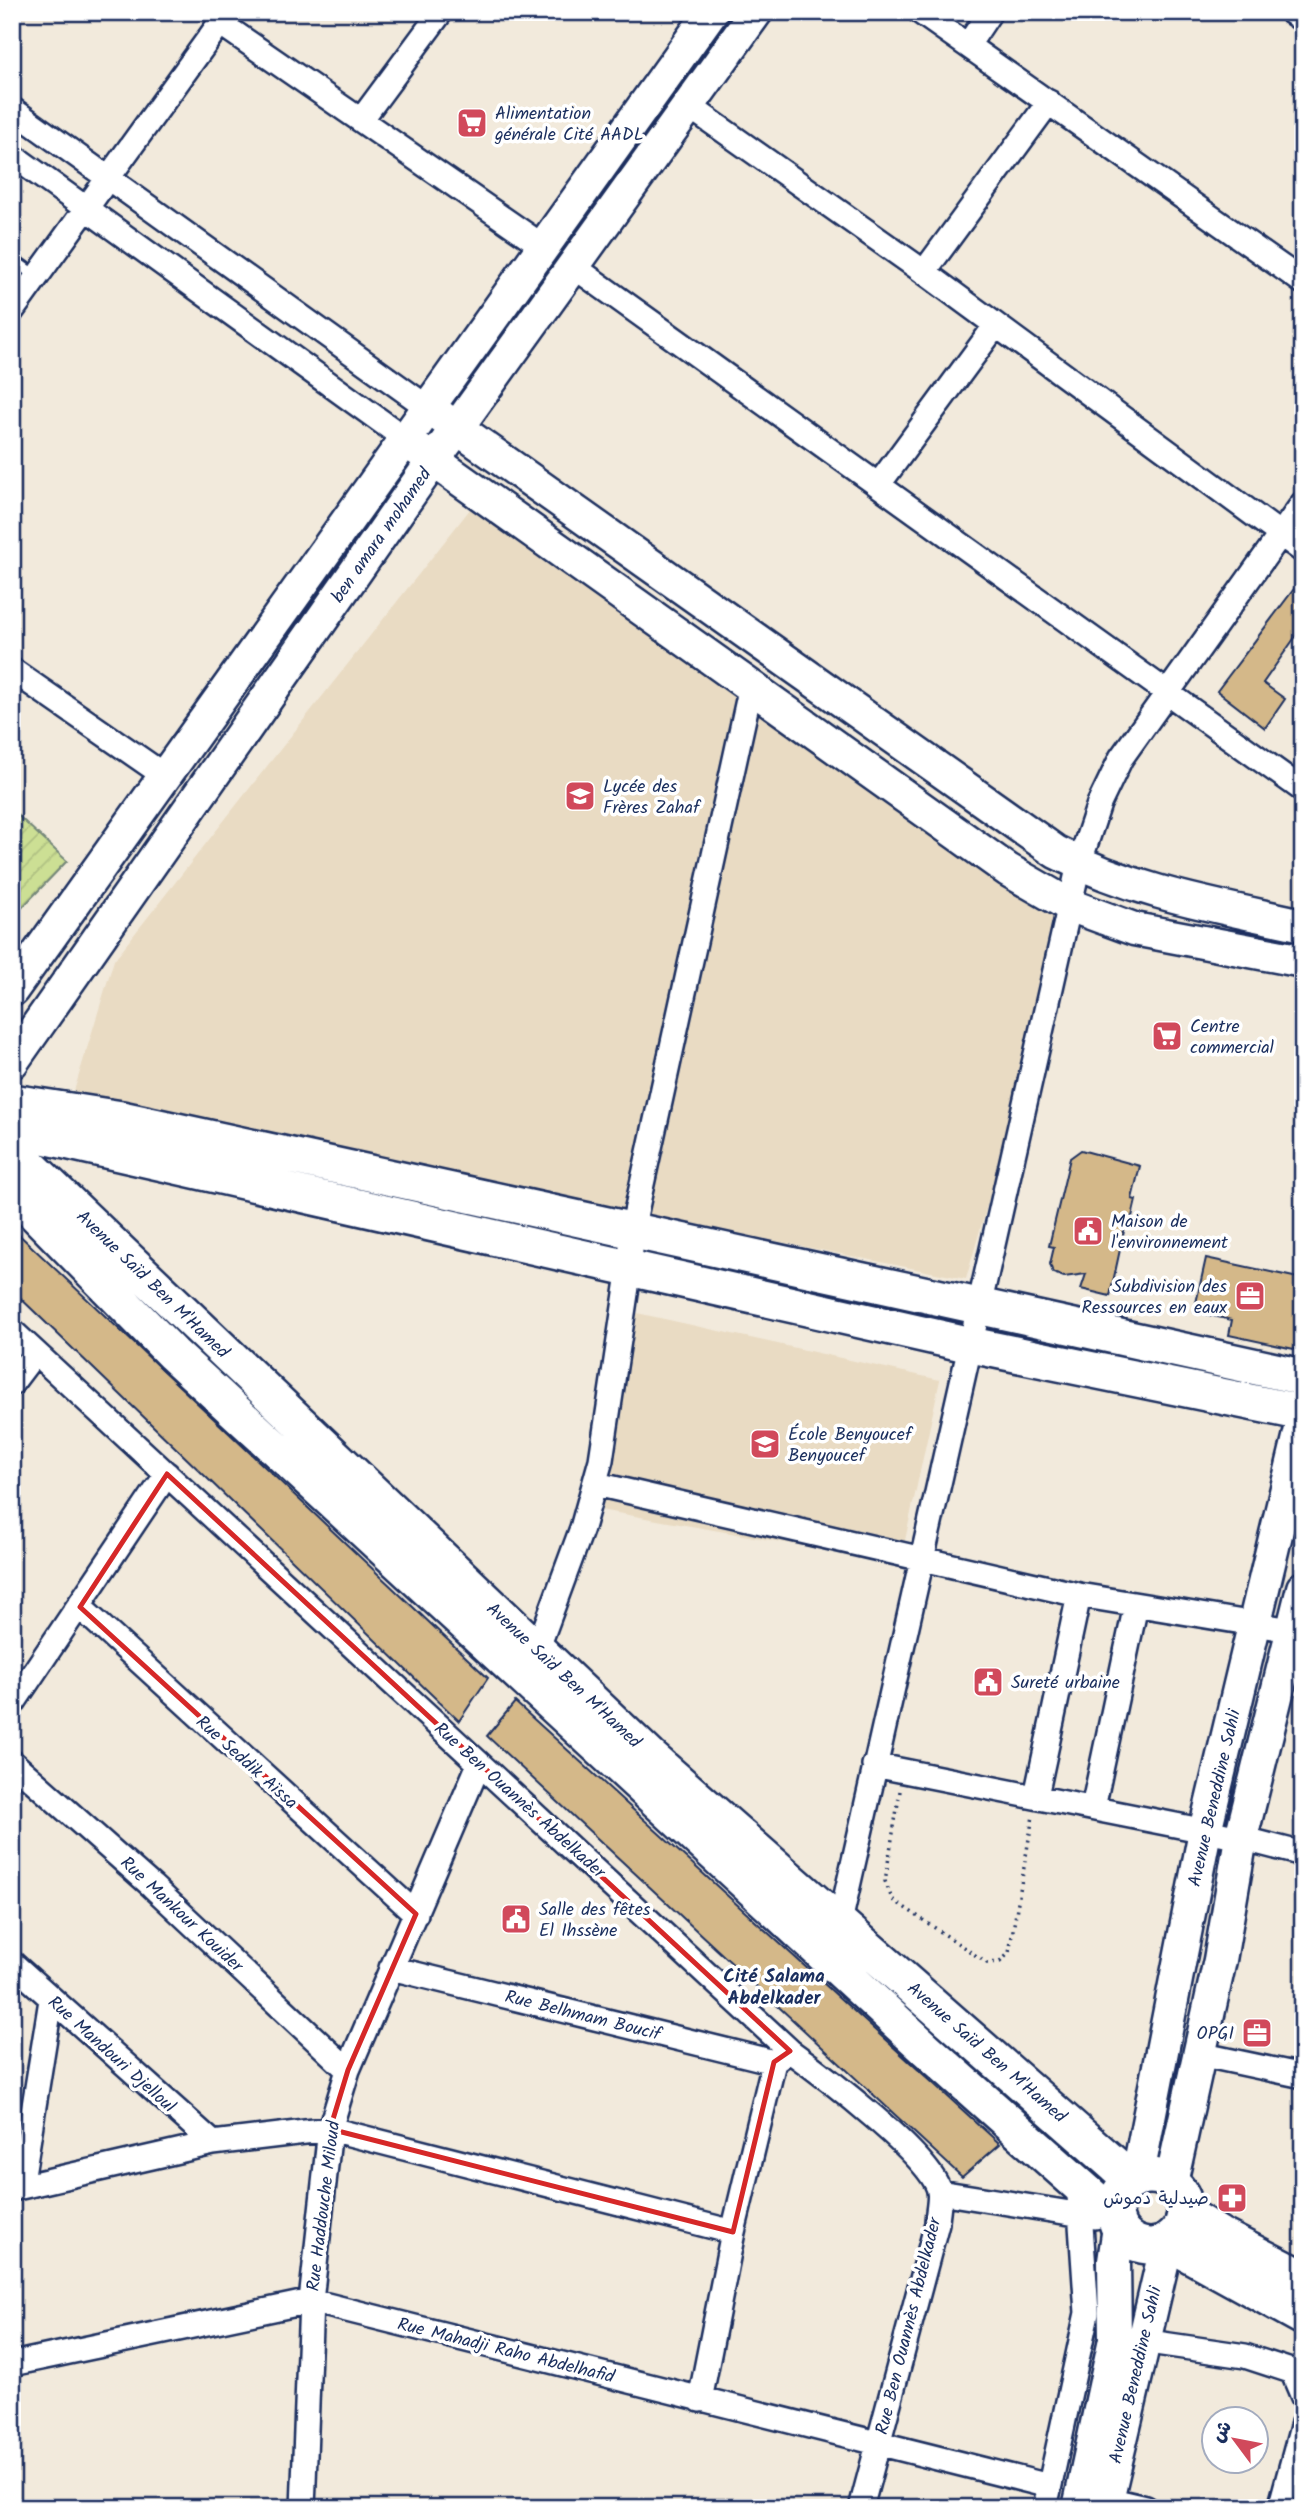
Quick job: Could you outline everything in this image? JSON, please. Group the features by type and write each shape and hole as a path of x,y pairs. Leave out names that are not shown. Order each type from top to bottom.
{"main road":[{"path":"12,1102 122,1119 264,1168 629,1268 971,1345 1302,1410"},
{"path":"12,1126 39,1135 264,1168 632,1230 1303,1377"},
{"name":"Avenue Saïd Ben M'Hamed","path":"12,1149 650,1757 840,1922 862,1945 1135,2180"},
{"name":"Avenue Saïd Ben M'Hamed","path":"12,1190 173,1354 926,2049 1079,2198 1117,2221"},
{"path":"1173,2220 1145,2246 1135,2243 1117,2221 1119,2194 1135,2180 1149,2176 1173,2220 1303,2317"},
{"path":"1173,2220 1219,2235 1303,2278"}],"street":[{"path":"361,120 441,12"},
{"name":"ben amara mohamed","path":"12,990 711,12"},
{"name":"ben amara mohamed","path":"12,1062 457,427 756,12"},
{"path":"920,12 1303,282"},
{"path":"968,45 990,12"},
{"path":"1291,12 1303,20"},
{"path":"12,310 224,18 361,120 544,247"},
{"path":"924,272 1049,102"},
{"path":"689,106 924,272 1303,551"},
{"path":"12,108 1030,836 1079,864 1150,892 1303,925"},
{"path":"12,155 433,461 1008,870 1069,905 1134,929 1303,961"},
{"path":"573,266 1303,790"},
{"path":"879,484 996,325"},
{"path":"840,1922 1079,864 1109,780 1135,736 1303,503"},
{"path":"12,670 165,776"},
{"path":"537,1650 596,1484 629,1268 632,1230 751,686"},
{"name":"Rue Ben Ouannès Abdelkader","path":"12,1331 479,1764 782,2056 832,2082 882,2125 932,2176 939,2192 937,2223 861,2508"},
{"path":"12,1383 34,1354"},
{"name":"Avenue Beneddine Sahli","path":"1135,2180 1205,1831 1302,1410"},
{"path":"12,1705 167,1474"},
{"path":"596,1484 1079,1595 1298,1631"},
{"name":"Avenue Beneddine Sahli","path":"1097,2505 1173,2220 1199,2054 1241,1838 1298,1631 1303,1588"},
{"path":"1036,1796 1079,1595"},
{"path":"1093,1808 1136,1605"},
{"name":"Rue Seddik Aïssa","path":"80,1607 416,1914"},
{"name":"Rue Mankour Kouider","path":"12,1762 152,1886 348,2070"},
{"name":"Rue Haddouche Miloud","path":"303,2508 312,2301 330,2129 348,2070 479,1764"},
{"path":"874,1765 1241,1838 1303,1854"},
{"name":"Rue Mandouri Djelloul","path":"12,1963 213,2143"},
{"name":"Rue Belhmam Boucif","path":"391,1968 782,2056"},
{"path":"51,2000 17,2188 213,2143 330,2129 733,2232"},
{"path":"1199,2054 1303,2076"},
{"path":"700,2400 733,2232 782,2056"},
{"path":"939,2192 1079,2198 1086,2259 1087,2313 1047,2497"},
{"path":"1086,2259 1106,2226 1117,2221"},
{"name":"Avenue Beneddine Sahli","path":"1097,2505 1115,2339 1114,2260 1117,2221"},
{"path":"12,2364 312,2301"},
{"name":"Rue Mahadji Raho Abdelhafid","path":"312,2301 700,2400 878,2440 1047,2497"},
{"path":"1142,2341 1245,2356 1297,2373 1303,2397"},
{"path":"1280,2508 1303,2423"},
{"path":"1097,2505 1146,2508"}],"lane":[{"path":"12,259 37,277"}],"path":[{"path":"903,1769 885,1881 886,1891 892,1899 987,1963 1000,1962 1009,1953 1036,1796"}],"highlighted area":[{"path":"167,1474 790,2051 774,2062 733,2232 330,2129 348,2070 416,1914 80,1607"}],"shaded area":[{"name":"Lycée des Frères Zahaf","path":"471,508 759,689 1074,902 966,1279 71,1101 114,960"},
{"name":"École Benyoucef Benyoucef","path":"637,1313 940,1380 900,1563 589,1508"}],"green space":[{"path":"12,810 67,861 12,918"}],"building":[{"path":"1303,577 1303,626 1263,683 1285,699 1265,728 1217,691"},
{"name":"Maison de l'environnement","path":"1081,1150 1140,1166 1132,1199 1136,1200 1132,1217 1127,1217 1110,1296 1081,1289 1086,1274 1064,1277 1053,1273 1050,1264 1054,1247 1049,1246 1070,1158"},
{"path":"12,1228 488,1678 459,1721 12,1290"},
{"name":"Subdivision des Ressources en eaux","path":"1206,1258 1303,1279 1303,1351 1229,1335 1232,1320 1194,1312"},
{"path":"515,1702 1000,2144 962,2177 487,1736"}],"place":[{"name":"Alimentation générale Cité AADL","path":"472,123"},
{"name":"Lycée des Frères Zahaf","path":"580,796"},
{"name":"Centre commercial","path":"1167,1036"},
{"name":"Maison de l'environnement","path":"1088,1231"},
{"name":"Subdivision des Ressources en eaux","path":"1250,1296"},
{"name":"École Benyoucef Benyoucef","path":"765,1444"},
{"name":"Sureté urbaine","path":"988,1682"},
{"name":"Salle des fêtes El Ihssène","path":"516,1919"},
{"name":"OPGI","path":"1257,2033"},
{"name":"صيدلية دموش","path":"1232,2198"}],"district":[{"name":"Cité Salama Abdelkader","path":"774,1986"}]}
